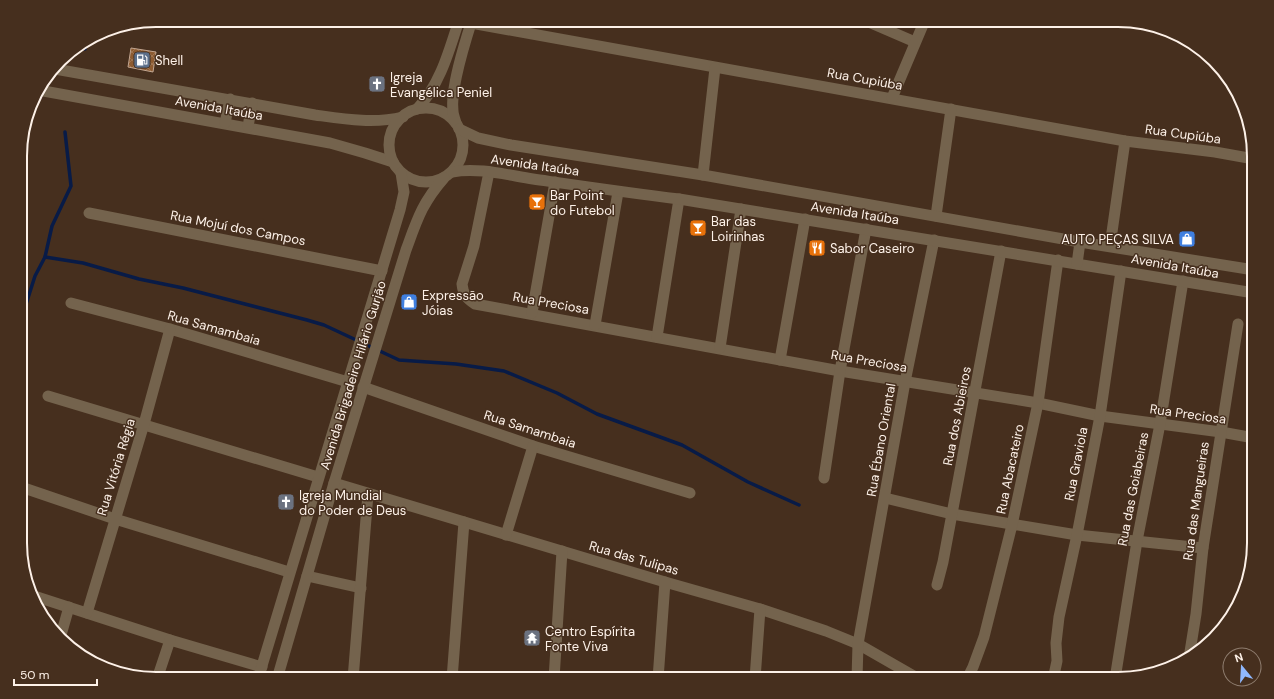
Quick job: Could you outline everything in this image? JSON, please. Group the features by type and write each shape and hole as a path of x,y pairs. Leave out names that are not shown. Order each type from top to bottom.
{"street":[{"path":"454,27 442,71 431,92 417,109 403,117 394,126 390,138 389,150 393,162 401,174 422,182 435,181 448,175 459,163 463,140 453,110 453,99 456,78 470,27"},
{"name":"Rua Cupiúba","path":"503,27 715,68 892,98 1125,141 1215,152 1247,158"},
{"path":"880,27 915,42"},
{"path":"892,98 921,27"},
{"path":"703,175 715,68"},
{"name":"Avenida Itaúba","path":"60,70 348,120 374,121 403,117"},
{"name":"Avenida Itaúba","path":"44,91 330,143 393,162"},
{"path":"225,123 230,99"},
{"path":"248,127 252,103"},
{"path":"417,109 434,109 450,117 458,126"},
{"path":"936,216 951,109"},
{"name":"Avenida Itaúba","path":"458,126 478,138 511,145 703,175 1080,242 1247,269"},
{"path":"1110,246 1125,141"},
{"name":"Avenida Itaúba","path":"448,175 466,170 489,172 618,192 679,199 1058,260 1247,293"},
{"name":"Rua Preciosa","path":"489,172 474,246 462,284 468,300 481,305 532,313 840,371 1038,403 1100,416 1247,437"},
{"name":"Avenida Brigadeiro Hilário Gurjão","path":"260,672 289,572 400,210 404,192 401,174"},
{"name":"Avenida Brigadeiro Hilário Gurjão","path":"278,672 363,387 417,219 431,193 448,175"},
{"path":"532,313 555,182"},
{"path":"595,325 618,192"},
{"path":"657,337 679,199"},
{"path":"720,348 741,209"},
{"name":"Rua Mojuí dos Campos","path":"89,213 382,271"},
{"path":"780,360 804,219"},
{"path":"824,478 840,371 866,229"},
{"name":"Rua Ébano Oriental","path":"858,672 858,644 905,382 934,240"},
{"path":"1077,264 1080,242"},
{"name":"Rua dos Abieiros","path":"937,585 976,392 1001,251"},
{"name":"Rua Abacateiro","path":"970,672 984,637 1012,525 1038,403 1058,260"},
{"name":"Rua Graviola","path":"1055,672 1057,661 1056,643 1059,617 1077,535 1100,416 1121,271"},
{"name":"Rua das Goiabeiras","path":"1116,672 1137,541 1160,424 1183,281"},
{"name":"Rua Samambaia","path":"71,303 170,329 348,382"},
{"name":"Rua das Mangueiras","path":"1190,650 1196,614 1203,548 1238,324"},
{"name":"Rua Vitória Régia","path":"87,613 144,424 170,329"},
{"name":"Rua Samambaia","path":"363,387 534,446 690,493"},
{"path":"48,396 318,477"},
{"path":"506,535 534,446"},
{"name":"Rua das Tulipas","path":"334,483 562,552 760,609 826,631 858,644 907,672"},
{"path":"27,490 115,519 289,572"},
{"path":"354,672 368,494"},
{"path":"885,498 952,514 1012,525 1077,535 1203,548"},
{"path":"453,672 464,522"},
{"path":"554,672 562,552"},
{"path":"307,576 361,588"},
{"path":"659,672 665,582"},
{"path":"39,597 170,640 262,667"},
{"path":"62,631 69,607"},
{"path":"756,672 760,609"},
{"path":"159,672 170,640"}],"building":[{"name":"Shell","path":"131,48 156,52 153,72 128,67"}],"waterway":[{"path":"27,301 35,276 45,257 52,226 71,186 65,132"},
{"path":"45,257 83,263 139,279 183,288 307,320 324,325 399,360 456,364 504,371 557,393 597,414 682,445 748,482 799,505"}],"place":[{"name":"Shell","path":"142,60"},
{"name":"Igreja Evangélica Peniel","path":"377,84"},
{"name":"Bar Point do Futebol","path":"537,202"},
{"name":"Bar das Loirinhas","path":"698,228"},
{"name":"AUTO PEÇAS SILVA","path":"1187,239"},
{"name":"Sabor Caseiro","path":"817,248"},
{"name":"Expressão Jóias","path":"409,302"},
{"name":"Igreja Mundial do Poder de Deus","path":"286,502"},
{"name":"Centro Espírita Fonte Viva","path":"532,638"}]}
